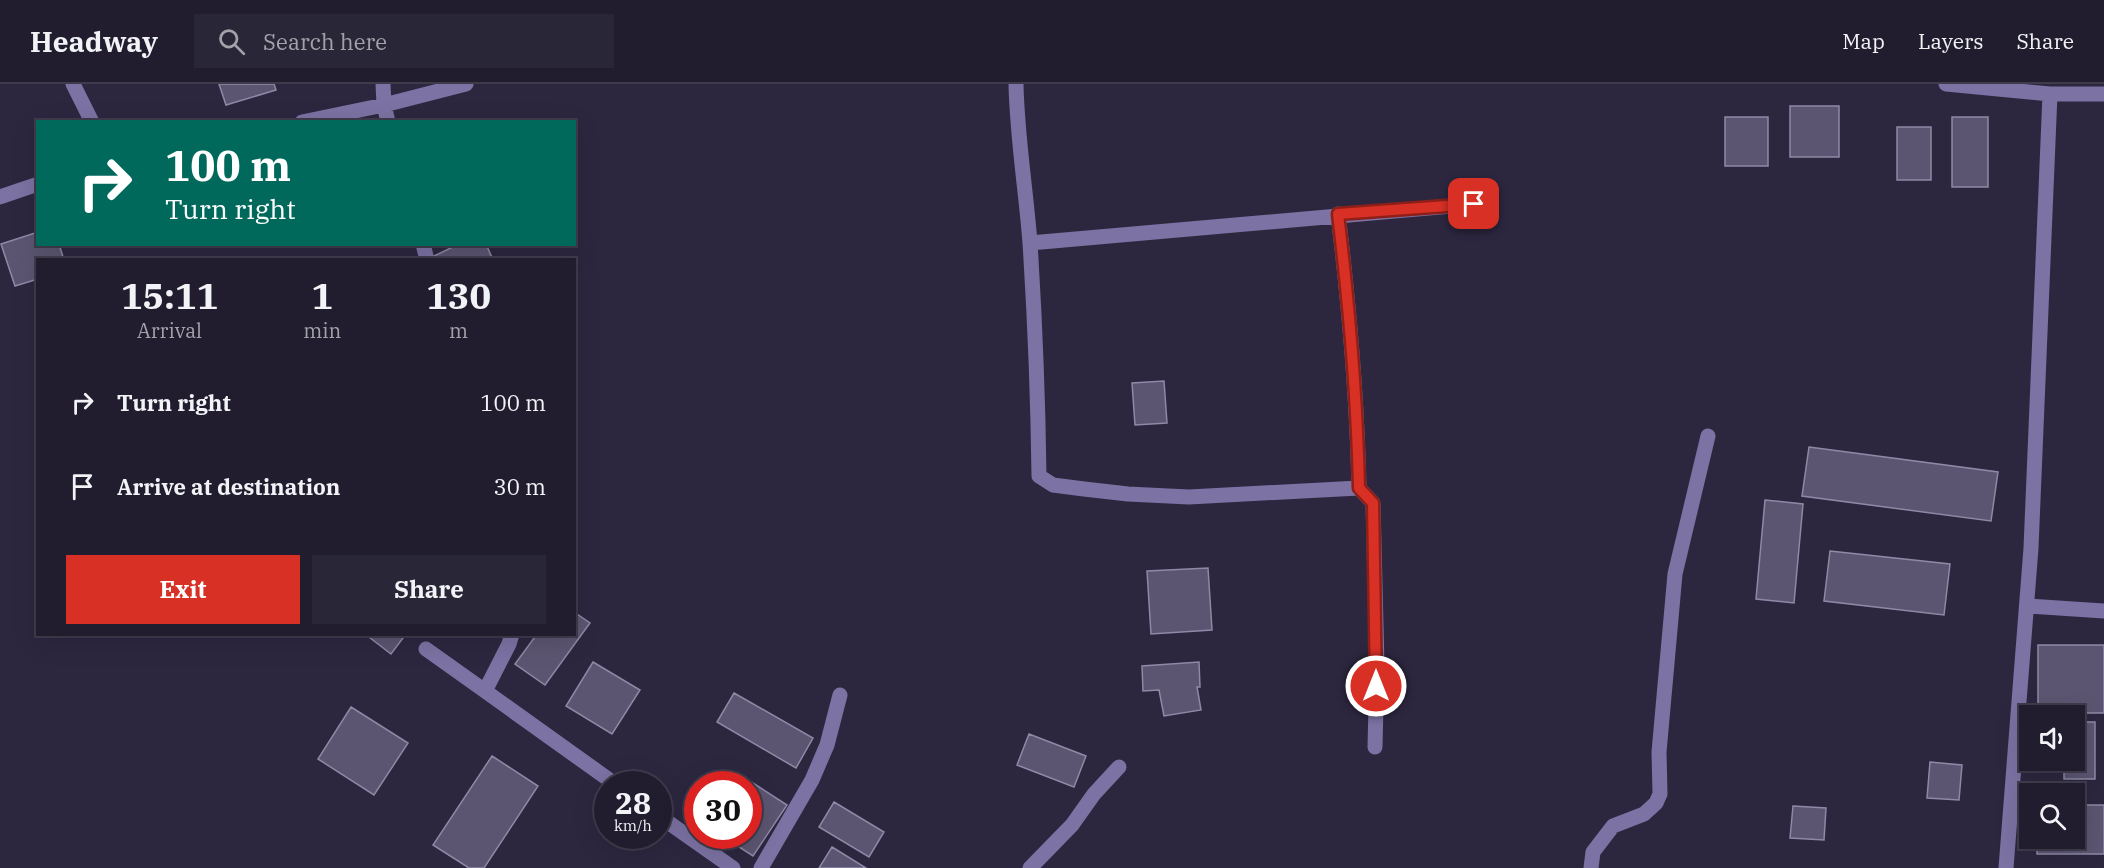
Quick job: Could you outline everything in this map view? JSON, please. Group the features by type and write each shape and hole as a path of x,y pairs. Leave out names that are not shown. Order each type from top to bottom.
{"street":[{"path":"73,84 91,120"},
{"path":"382,84 388,120"},
{"path":"312,120 384,105 466,84"},
{"path":"1016,84 1017,120 1030,243 1038,390 1039,476 1053,485 1128,494 1189,496 1359,488"},
{"path":"1946,84 2050,94 2103,90"},
{"path":"2012,868 2006,868 2031,548 2050,94"},
{"path":"0,197 36,185"},
{"path":"1030,243 1338,214 1474,204"},
{"path":"1338,214 1349,306 1358,425 1359,488 1373,503 1377,666 1375,747"},
{"path":"1591,868 1593,852 1613,826 1644,814 1656,803 1660,794 1659,752 1675,574 1708,436"},
{"path":"2027,606 2104,611"},
{"path":"485,691 511,636"},
{"path":"426,649 597,771"},
{"path":"761,868 812,780 826,745 840,695"},
{"path":"1030,868 1072,825 1094,794 1119,767"},
{"path":"672,825 733,868"}],"building":[{"path":"219,84 274,84 276,90 226,105"},
{"path":"1790,106 1839,106 1839,157 1790,157"},
{"path":"1725,117 1768,117 1768,166 1725,166"},
{"path":"1952,117 1988,117 1988,187 1952,187"},
{"path":"1897,127 1931,127 1931,180 1897,180"},
{"path":"36,233 36,246 60,246 63,258 36,258 36,280 15,286 1,244"},
{"path":"455,246 487,246 492,258 432,258"},
{"path":"1164,381 1167,423 1135,425 1132,383"},
{"path":"1809,447 1998,472 1991,521 1802,496"},
{"path":"1765,500 1803,504 1794,603 1756,599"},
{"path":"1830,551 1950,564 1944,615 1824,601"},
{"path":"1208,568 1212,630 1151,634 1147,571"},
{"path":"576,613 590,623 545,685 515,664 536,636 576,636"},
{"path":"368,636 404,636 391,654"},
{"path":"2038,645 2104,645 2104,713 2085,713 2085,705 2038,705"},
{"path":"593,662 640,690 612,734 566,706"},
{"path":"1199,662 1200,687 1197,687 1201,710 1164,716 1159,690 1143,691 1142,666"},
{"path":"734,693 813,738 796,768 717,722"},
{"path":"351,707 408,743 374,795 318,759"},
{"path":"2085,722 2095,722 2095,779 2064,779 2064,771 2085,771"},
{"path":"1029,734 1086,756 1074,787 1017,765"},
{"path":"492,756 538,786 484,868 469,868 433,845"},
{"path":"1930,762 1962,765 1959,800 1927,798"},
{"path":"762,789 787,805 762,842"},
{"path":"834,802 884,832 869,857 819,827"},
{"path":"2085,805 2104,805 2104,854 2037,854 2037,849 2085,849"},
{"path":"1793,806 1826,808 1824,840 1790,838"},
{"path":"832,847 866,868 819,868"},
{"path":"742,849 758,849 753,856"}],"route":[{"path":"1376,686 1373,503 1359,488 1358,425 1349,306 1338,214 1474,204"}]}
